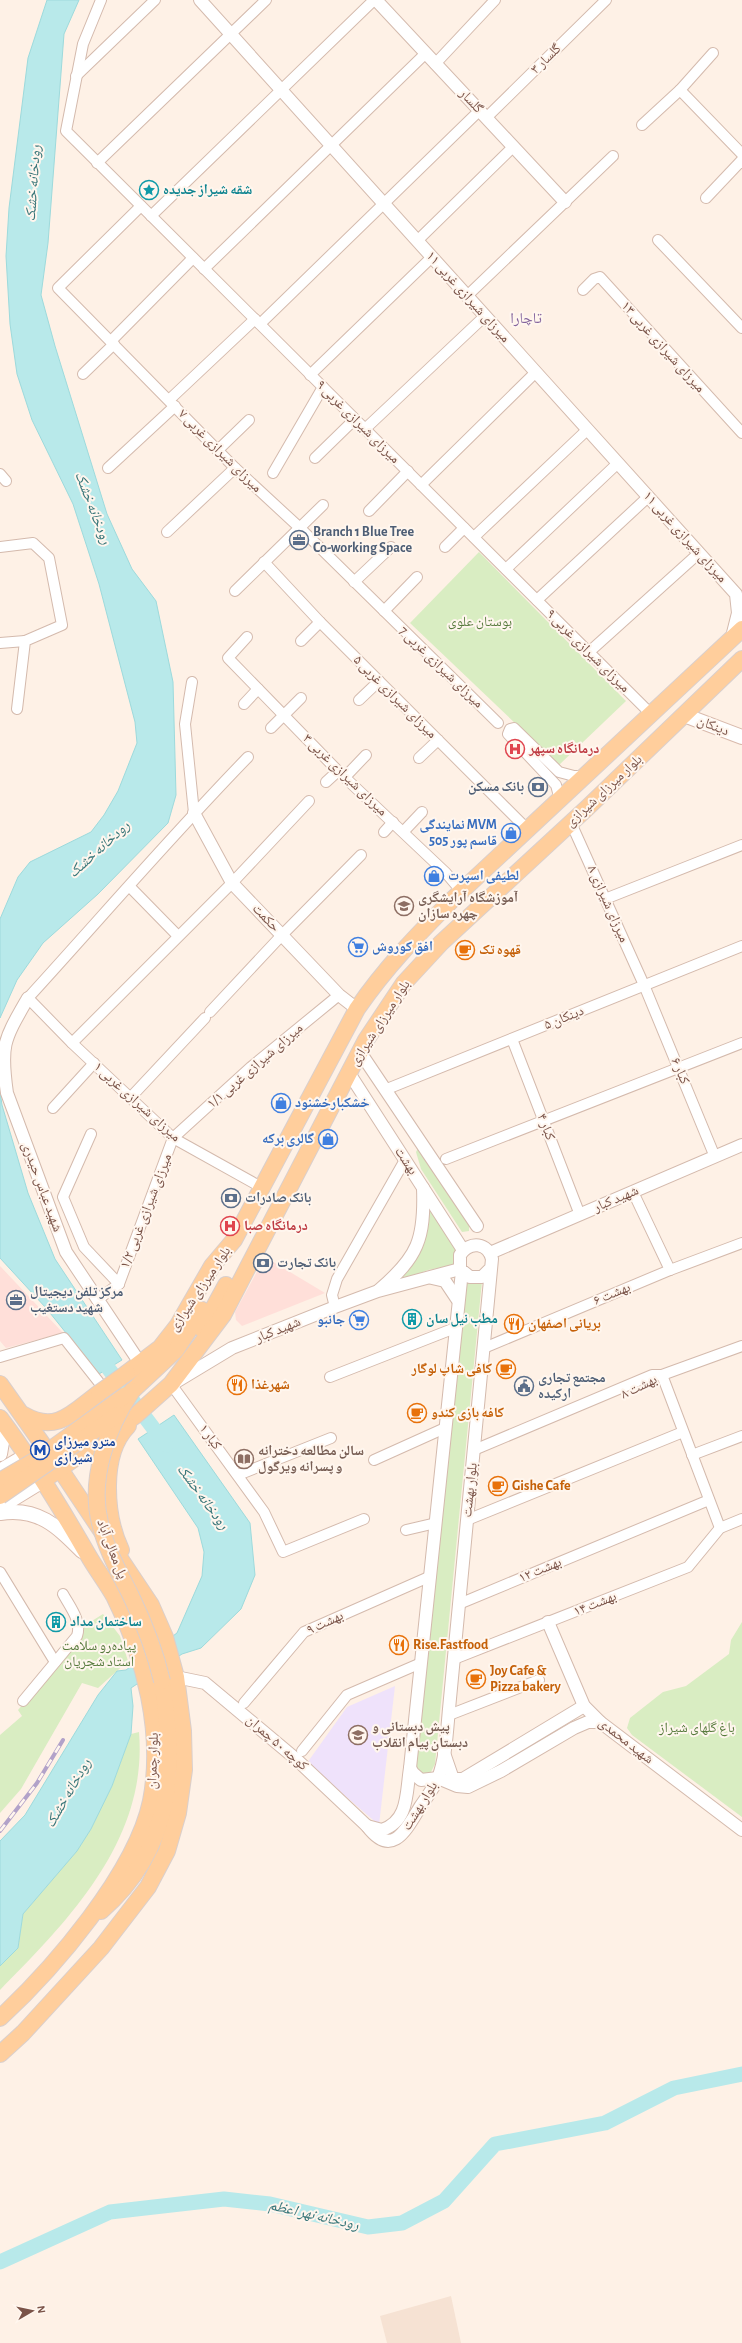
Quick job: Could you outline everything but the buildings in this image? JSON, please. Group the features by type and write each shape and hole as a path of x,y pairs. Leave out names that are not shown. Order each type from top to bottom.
{"main road":[{"name":"بلوار میرزای شیرازی","path":"24,1415 46,1424 56,1422 67,1417 160,1348 178,1325 212,1266 241,1241 261,1187 357,1009 371,988 407,945 528,830 558,793 584,776 737,633"},
{"name":"بلوار میرزای شیرازی","path":"130,1417 154,1400 171,1384 222,1315 360,1052 392,1001 423,961 571,823 742,659"},
{"name":"دینکان","path":"684,715 742,737"},
{"path":"2,1474 36,1460 132,1391 176,1350 198,1318 241,1241 310,1146"},
{"path":"0,1507 89,1450 130,1417 189,1349 241,1241"},
{"name":"بلوار چمران","path":"0,1384 44,1444 90,1514 134,1576 151,1604 165,1636 183,1731 184,1770 178,1813 167,1851 148,1887 101,1948 23,2033 0,2054"},
{"name":"پل معالی آباد","path":"132,1391 123,1405 106,1442 99,1475 97,1503 104,1535 148,1636 171,1674"},
{"path":"67,1417 68,1433 76,1443 89,1450"},
{"path":"0,1496 130,1417"},
{"name":"بلوار چمران","path":"130,1417 117,1440 109,1479 108,1496 110,1513 119,1545 134,1576"},
{"name":"بلوار چمران","path":"0,1418 44,1480 73,1527 88,1556 114,1597 137,1655 145,1681 153,1718 156,1746 150,1802 138,1840 120,1872 84,1926 0,2018"},
{"path":"0,1424 3,1436 0,1454"},
{"path":"2,1474 44,1444"},
{"path":"0,1501 24,1484 18,1474 2,1474"},
{"path":"0,1513 13,1511 39,1517 54,1524 88,1556"},
{"path":"73,1527 81,1514 90,1514"},
{"path":"84,1926 120,1895 134,1876 149,1851 159,1825 170,1770 171,1674"}],"street":[{"path":"76,76 83,44 101,0"},
{"path":"76,76 155,0"},
{"name":"میرزای شیرازی غربی ۱۱","path":"200,0 648,497 739,595 737,633"},
{"path":"97,162 266,0"},
{"path":"151,216 375,0"},
{"name":"گلسار","path":"375,0 565,202"},
{"path":"435,64 495,0"},
{"name":"گلسار ۳","path":"108,468 210,362 318,267 384,204 606,0"},
{"path":"204,269 426,53"},
{"path":"642,125 680,90 713,53"},
{"name":"میرزای شیرازی غربی ۹","path":"76,76 66,131 651,714"},
{"path":"680,90 742,154"},
{"path":"417,241 514,147"},
{"path":"467,296 613,156"},
{"path":"706,198 742,160"},
{"name":"۷ میرزای شیرازی غربی","path":"141,206 58,288 235,468 300,528 384,611"},
{"path":"658,240 742,328"},
{"path":"310,375 432,257"},
{"path":"83,374 193,258"},
{"name":"۱۳ میرزای شیرازی غربی","path":"583,290 594,279 600,277 742,433"},
{"path":"365,429 485,316"},
{"path":"421,484 536,372"},
{"path":"273,474 323,387"},
{"path":"315,458 355,419"},
{"path":"218,450 249,420"},
{"path":"474,537 588,430"},
{"path":"506,569 618,463"},
{"path":"167,532 235,468"},
{"path":"369,511 408,471"},
{"path":"537,600 648,497"},
{"path":"235,591 323,505"},
{"path":"445,547 464,528"},
{"path":"0,548 33,543 49,558 62,625 25,641 0,643"},
{"path":"354,582 391,547"},
{"path":"589,652 699,553"},
{"name":"۵ میرزای شیرازی غربی","path":"264,562 320,622 528,830"},
{"path":"384,611 417,577"},
{"name":"میرزای شیرازی غربی 7","path":"384,611 498,723"},
{"path":"301,641 320,622"},
{"name":"۳ میرزای شیرازی غربی","path":"247,637 228,658 341,774 404,831 446,872 462,892"},
{"path":"17,709 25,641"},
{"path":"359,700 379,681"},
{"path":"192,682 185,724 194,813"},
{"path":"244,704 258,689"},
{"path":"271,728 301,698"},
{"path":"558,793 508,734 510,729 514,728 559,772 574,776 584,776"},
{"path":"419,758 438,740"},
{"path":"326,782 341,774 366,755"},
{"path":"28,998 130,887 194,813 248,757"},
{"path":"72,1043 232,883 309,801"},
{"path":"404,831 422,812"},
{"name":"حکمت","path":"194,813 232,883 339,995 357,1009"},
{"path":"384,832 393,822"},
{"name":"۸ میرزای شیرازی","path":"571,823 644,986"},
{"path":"605,899 742,845"},
{"path":"131,1097 282,935 361,855"},
{"path":"130,887 178,936"},
{"name":"۵ دینکان","path":"387,1089 742,946"},
{"name":"۶ کبار","path":"644,986 715,1156"},
{"name":"۱/۱ میرزای شیرازی غربی","path":"173,1138 251,1067 339,995"},
{"name":"۱ میرزای شیرازی غربی","path":"28,998 72,1043 173,1138 261,1187"},
{"name":"شهید عباس حیدری","path":"28,998 4,1039 2,1070 7,1093 66,1252 140,1363"},
{"name":"۴ کبار","path":"512,1039 580,1214"},
{"path":"446,1159 544,1122 742,1043"},
{"path":"360,1052 387,1089 477,1226"},
{"path":"53,1108 94,1063"},
{"name":"بهشت","path":"349,1073 463,1250"},
{"path":"91,1134 63,1197 84,1247 119,1284 97,1300"},
{"name":"۱/۲ میرزای شیرازی غربی","path":"119,1284 173,1138"},
{"name":"شهید کبار","path":"490,1253 742,1145"},
{"path":"335,1306 332,1295 338,1279 405,1160"},
{"path":"378,1291 399,1273 418,1242 424,1212 423,1188"},
{"path":"633,1192 670,1270"},
{"name":"۶ بهشت","path":"484,1348 670,1270 742,1243"},
{"path":"473,1245 478,1245 483,1246 490,1253 492,1259 491,1268 486,1274 476,1278 470,1277 461,1270 459,1260 463,1250 473,1245"},
{"name":"بلوار بهشت","path":"367,1826 374,1836 383,1841 398,1838 404,1833 438,1778 444,1751 449,1716 491,1268"},
{"name":"شهید کبار","path":"171,1384 232,1348 335,1306 378,1291 461,1270"},
{"name":"بلوار بهشت","path":"367,1826 382,1830 397,1822 402,1816 410,1768 431,1576 461,1270"},
{"path":"431,1277 445,1281 458,1299"},
{"path":"330,1377 455,1328"},
{"path":"0,1357 64,1338 102,1392"},
{"name":"۸ بهشت","path":"474,1454 656,1381 662,1375 742,1346"},
{"path":"662,1375 720,1528 742,1519"},
{"name":"۱ کبار","path":"171,1384 264,1512 283,1552 364,1519"},
{"path":"374,1460 445,1428"},
{"path":"467,1520 683,1432"},
{"path":"692,1455 742,1436"},
{"path":"238,1475 331,1438"},
{"name":"۱۲ بهشت","path":"459,1604 709,1500"},
{"path":"406,1530 436,1523"},
{"name":"۱۴ بهشت","path":"454,1659 688,1567 720,1528"},
{"path":"0,1572 54,1662"},
{"name":"۹ بهشت","path":"244,1703 304,1632 431,1576"},
{"path":"23,1701 77,1636 79,1630 76,1618 63,1594"},
{"name":"شهید محمدی","path":"548,1622 584,1706 600,1722 742,1830"},
{"path":"302,1751 348,1695 421,1663"},
{"name":"کوچه ۵۰ چمران","path":"171,1674 205,1683 296,1759 367,1826"},
{"path":"449,1716 539,1680"},
{"path":"444,1751 453,1779 463,1779 584,1706"},
{"path":"410,1768 413,1774 421,1780 438,1778 457,1786 468,1787 508,1767 574,1728 588,1722 600,1722"}],"shaded area":[{"path":"265,1257 325,1293 242,1326 236,1320 235,1312"},
{"name":"مرکز تلفن دیجیتال شهید دستغیب","path":"0,1266 63,1333 6,1348 0,1341"},
{"name":"پیش دبستانی و دبستان پیام انقلاب","path":"395,1686 379,1825 307,1763 347,1707"},
{"path":"451,2296 461,2343 387,2343 380,2316"}],"green space":[{"name":"بوستان علوی","path":"479,552 626,701 559,765 410,623"},
{"path":"418,1148 469,1224 469,1231 462,1232 421,1169 416,1152"},
{"path":"430,1204 457,1245 453,1265 428,1270 394,1283 415,1256 420,1247 427,1229"},
{"path":"464,1279 473,1283 482,1281 435,1764 431,1772 424,1774 417,1770 415,1762"},
{"name":"پیاده‌رو سلامت استاد شجریان","path":"103,1614 120,1636 128,1661 98,1688 82,1683 21,1789 0,1813 0,1735 22,1716 18,1710 83,1635 84,1626"},
{"name":"باغ گلهای شیراز","path":"742,1622 742,1817 632,1735 627,1728 630,1718 663,1692 686,1686 729,1654 731,1640"},
{"path":"139,1732 138,1771 131,1807 117,1842 99,1874 77,1905 53,1935 0,1990 0,1966 18,1948 23,1914 77,1851 91,1829 112,1786 131,1734"}],"water":[{"path":"47,0 79,0 64,34 48,243 41,295 55,346 107,514 132,569 156,601 173,682 176,795 168,823 98,894 43,943 17,980 0,1018 0,919 18,877 30,862 91,832 104,815 118,791 137,743 135,722 99,584 73,504 32,420 17,374 10,324 6,256 9,208 28,58"},
{"path":"0,1091 2,1105 28,1193 55,1259 122,1360 99,1374 46,1308 0,1258"},
{"path":"174,1415 250,1523 255,1575 241,1609 201,1648 182,1654 131,1688 133,1706 131,1734 112,1786 91,1829 77,1851 23,1914 18,1948 0,1966 0,1841 25,1815 98,1695 117,1671 126,1670 177,1633 202,1576 204,1552 198,1528 138,1439"}],"waterway":[{"name":"رودخانه خشک","path":"96,1352 166,1445"},
{"name":"رودخانه نهر اعظم","path":"0,2262 110,2212 224,2199 270,2204 368,2227 402,2223 444,2201 495,2144 605,2123 674,2088 742,2074"}],"railway":[{"path":"0,1831 37,1783 63,1740"}],"place":[{"name":"شقه شيراز جديده","path":"149,190"},
{"name":"Branch 1 Blue Tree Co-working Space","path":"299,540"},
{"name":"درمانگاه سپهر","path":"515,749"},
{"name":"بانک مسکن","path":"538,787"},
{"name":"نمایندگی MVM 505 قاسم پور","path":"511,833"},
{"name":"لطیفی اسپرت","path":"434,876"},
{"name":"آموزشگاه آرایشگری چهره سازان","path":"404,906"},
{"name":"افق کوروش","path":"358,947"},
{"name":"قهوه تک","path":"465,950"},
{"name":"خشکبارخشنود","path":"281,1103"},
{"name":"گالری برکه","path":"328,1139"},
{"name":"بانک صادرات","path":"231,1198"},
{"name":"درمانگاه صبا","path":"230,1226"},
{"name":"بانک تجارت","path":"263,1263"},
{"name":"مرکز تلفن دیجیتال شهید دستغیب","path":"16,1300"},
{"name":"مطب نیل سان","path":"412,1319"},
{"name":"جانبو","path":"359,1320"},
{"name":"بریانی اصفهان","path":"514,1324"},
{"name":"کافی شاپ لوگار","path":"506,1369"},
{"name":"شهرغذا","path":"237,1385"},
{"name":"مجتمع تجاری ارکیده","path":"524,1386"},
{"name":"کافه بازی کندو","path":"417,1413"},
{"name":"مترو میرزای شیرازی","path":"40,1450"},
{"name":"سالن مطالعه دخترانه و پسرانه ویرگول","path":"244,1459"},
{"name":"Gishe Cafe","path":"498,1486"},
{"name":"ساختمان مداد","path":"56,1622"},
{"name":"Rise.Fastfood","path":"399,1645"},
{"name":"Joy Cafe & Pizza bakery","path":"476,1679"},
{"name":"پیش دبستانی و دبستان پیام انقلاب","path":"358,1735"}],"district":[{"name":"تاچارا","path":"526,318"}]}
